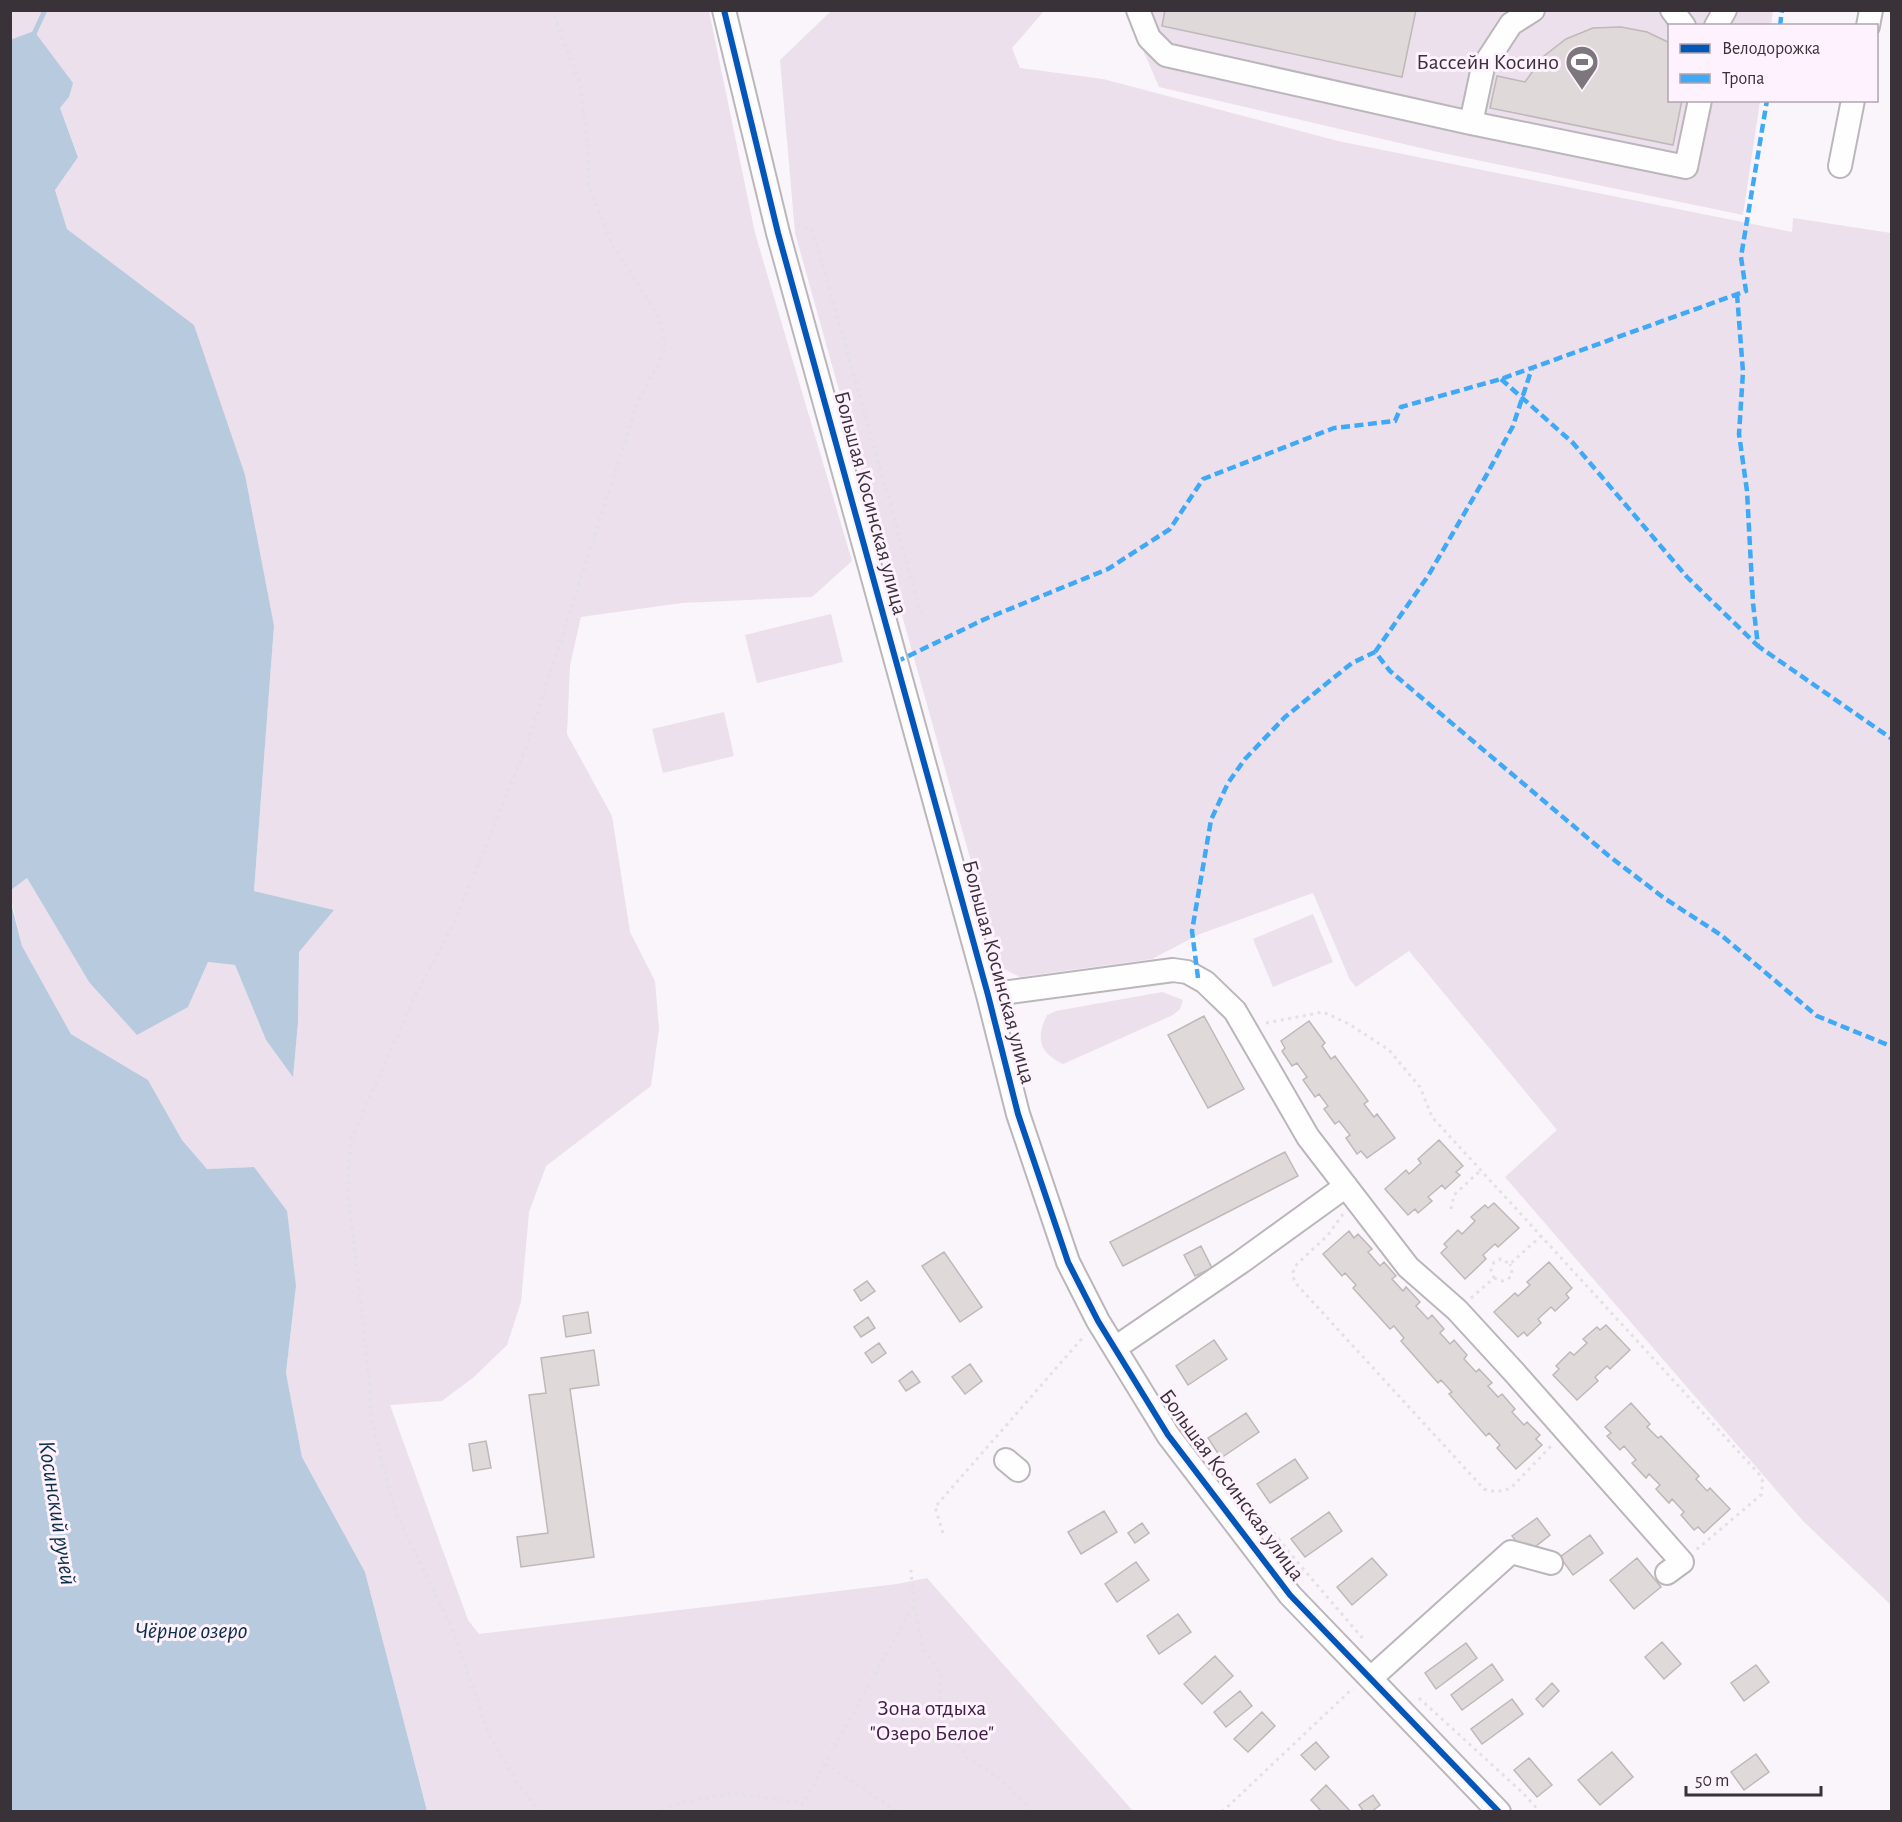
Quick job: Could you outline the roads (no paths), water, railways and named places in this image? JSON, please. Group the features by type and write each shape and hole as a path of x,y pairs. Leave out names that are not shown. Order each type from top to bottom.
{"street":[{"name":"Большая Косинская улица","path":"724,10 781,245 988,995 1018,1114 1068,1262 1098,1321 1168,1435 1283,1585 1375,1673 1499,1812"},
{"path":"1138,10 1149,38 1166,55 1471,123 1686,167 1700,102"},
{"path":"1471,123 1483,67 1508,17 1533,10"},
{"path":"1672,10 1682,24"},
{"path":"1717,24 1725,10"},
{"path":"1840,166 1853,102"},
{"path":"988,995 1173,970 1187,972 1205,982 1234,1011 1308,1137 1408,1267 1457,1310 1566,1430 1675,1568"},
{"path":"1115,1348 1241,1262 1350,1192"},
{"path":"1375,1673 1511,1552 1551,1563"}],"water":[{"path":"34,31 73,83 69,97 60,108 78,157 55,190 67,229 194,325 245,475 274,626 254,891 334,910 299,952 298,1023 293,1077 266,1040 235,965 208,962 188,1007 137,1035 89,982 27,878 11,890 10,40"},
{"name":"Чёрное озеро","path":"10,899 22,946 71,1034 148,1080 182,1140 207,1169 254,1167 287,1211 296,1286 286,1373 302,1457 365,1572 427,1811 11,1811"}],"waterway":[{"name":"Косинский ручей","path":"33,36 45,10"}],"place":[{"name":"Бассейн Косино","path":"1582,91"}],"park label":[{"name":"Зона отдыха \"Озеро Белое\"","path":"932,1721"}]}
